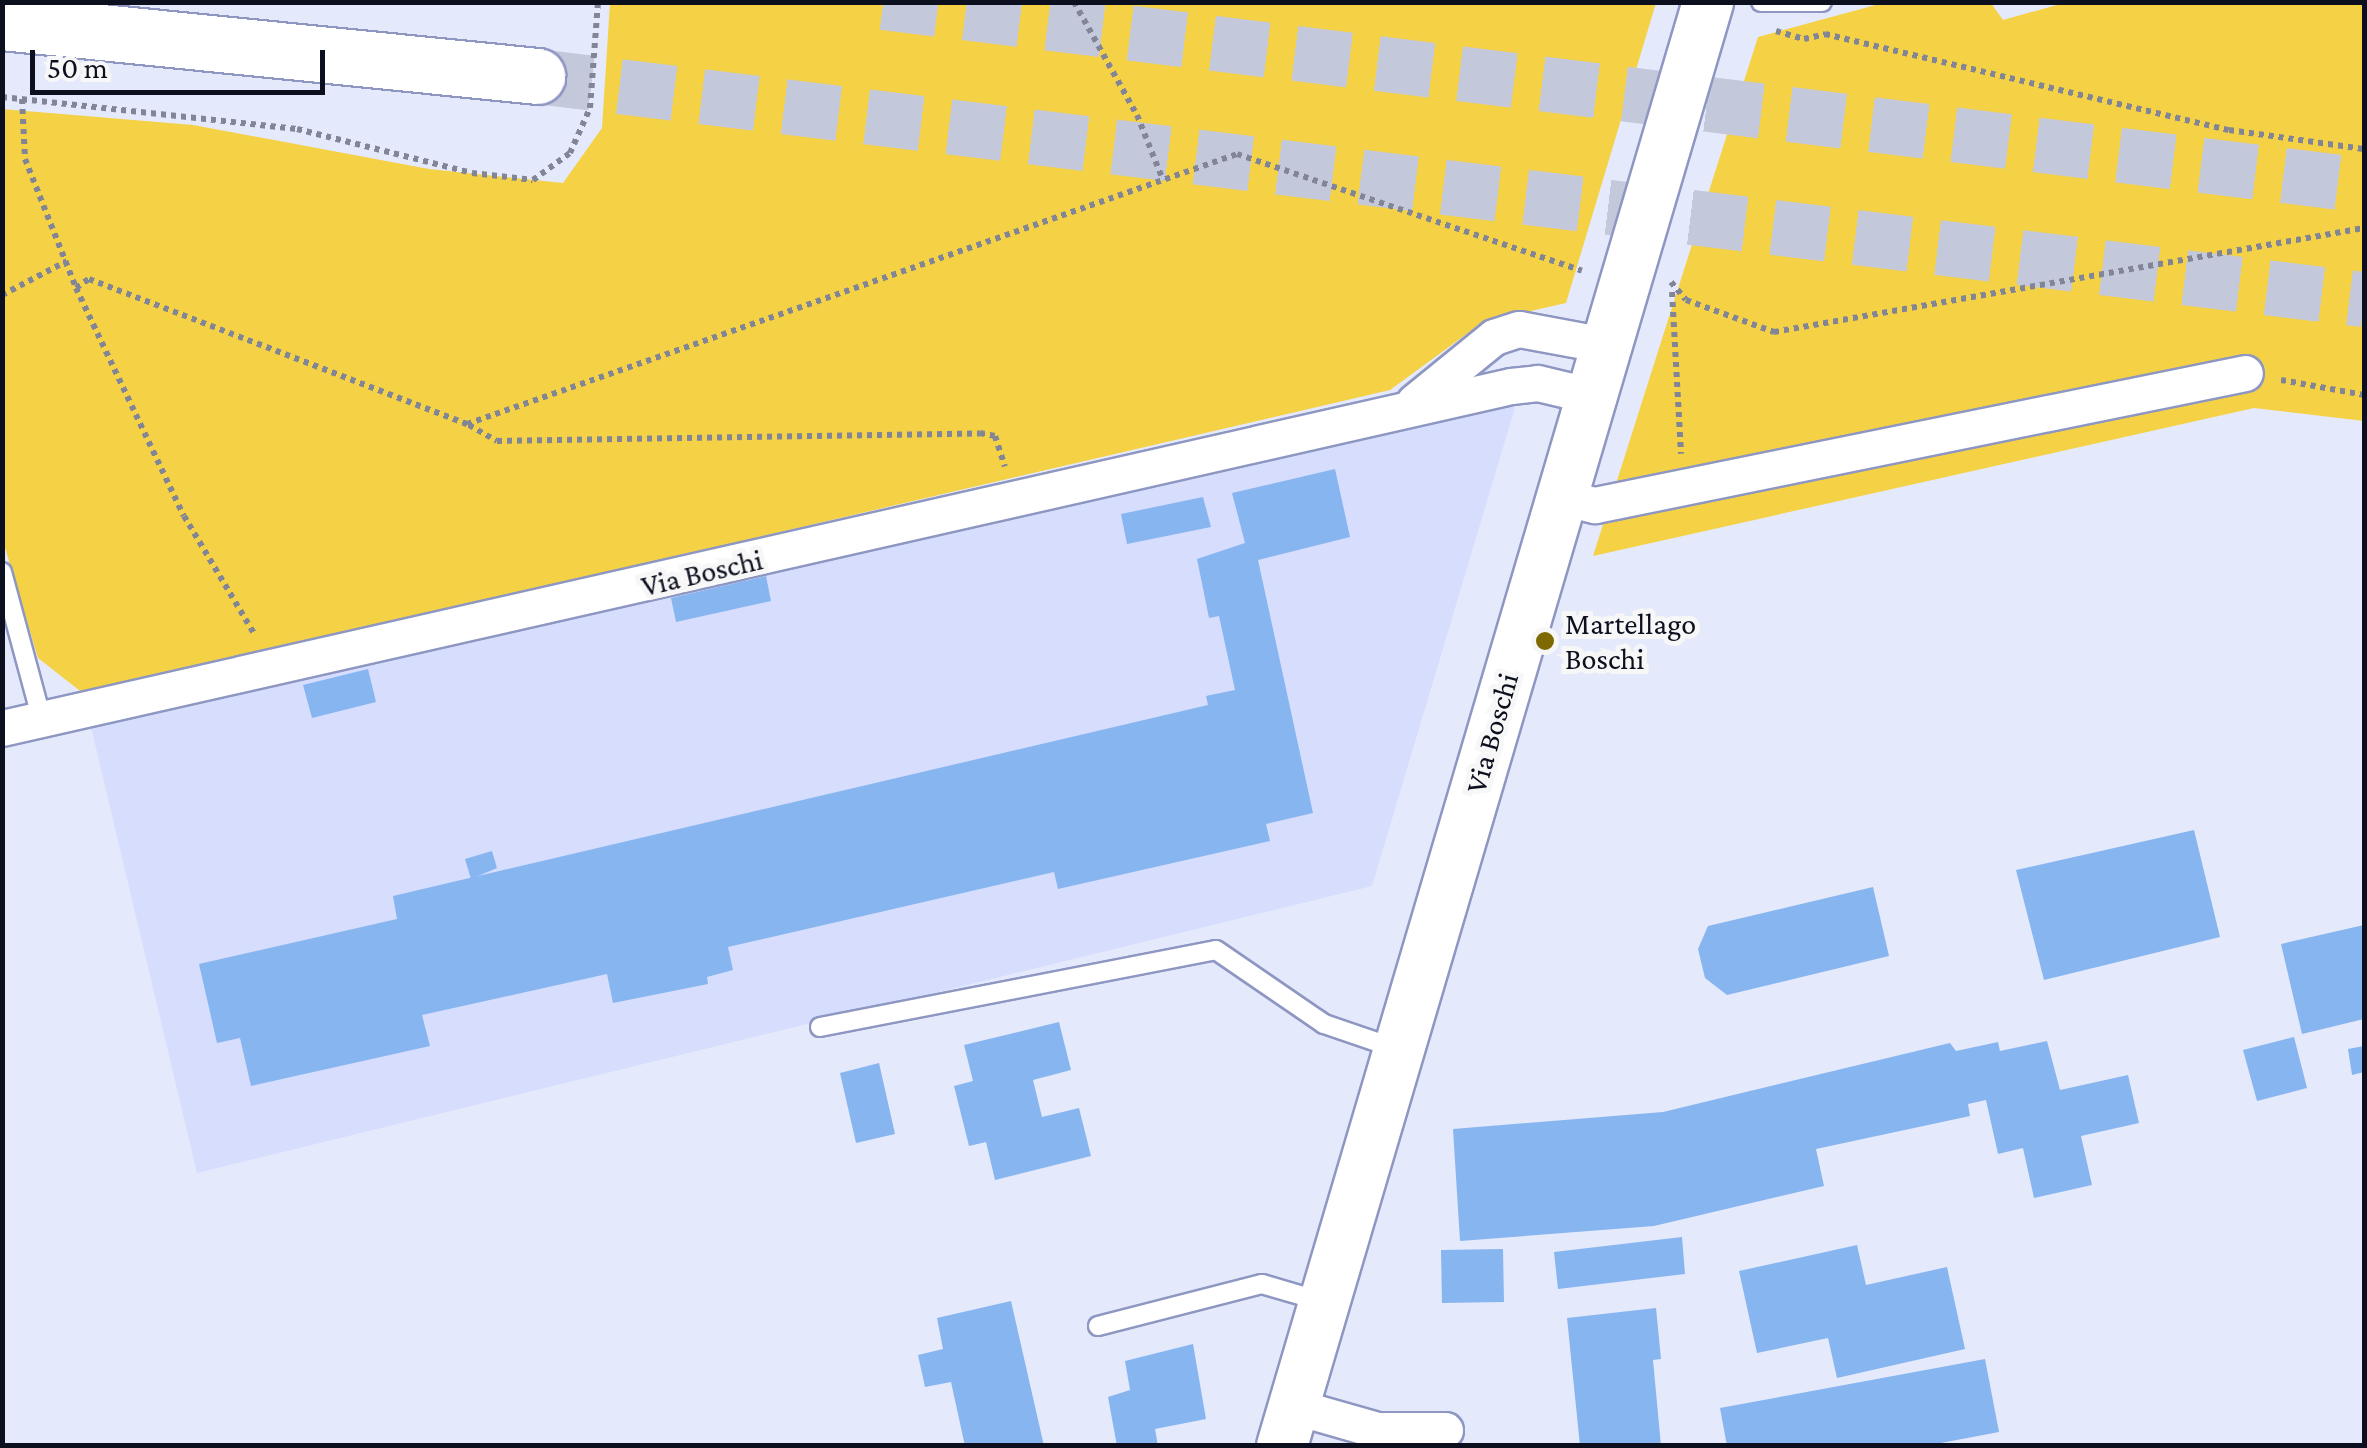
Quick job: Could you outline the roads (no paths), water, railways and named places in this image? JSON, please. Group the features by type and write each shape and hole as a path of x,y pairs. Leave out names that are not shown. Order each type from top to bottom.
{"highway":[{"path":"2,22 537,76"}],"main road":[{"name":"Via Boschi","path":"1288,1426 1558,496 1708,2"}],"street":[{"path":"1400,411 1494,337 1519,329 1604,345"},
{"path":"1558,496 1595,505 2245,374"},
{"name":"Via Boschi","path":"2,728 1400,411 1538,383 1588,395"},
{"name":"Via Boschi","path":"1288,1426 1445,1430"}],"lane":[{"path":"1761,2 1822,2"},
{"path":"2,572 42,720"},
{"path":"820,1027 1216,950 1324,1024 1398,1049"},
{"path":"1098,1326 1262,1284 1322,1302"}],"tunnel":[{"path":"883,2 2364,185"},
{"path":"537,76 2364,299"}],"place":[{"name":"Martellago Boschi","path":"1545,641"}]}
